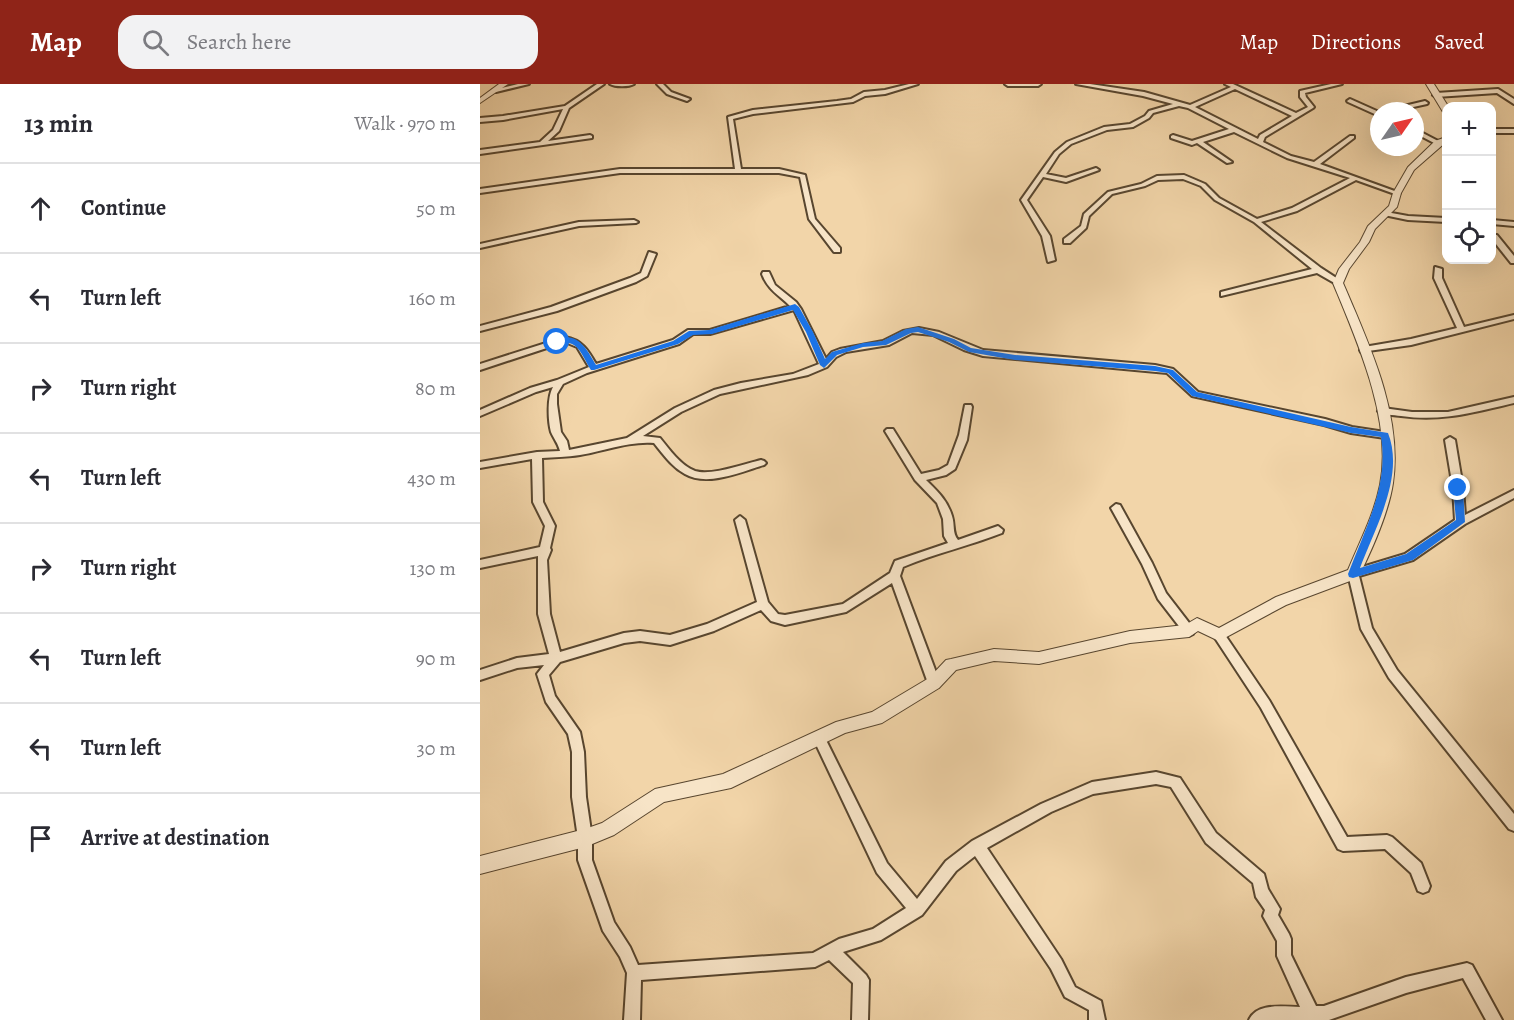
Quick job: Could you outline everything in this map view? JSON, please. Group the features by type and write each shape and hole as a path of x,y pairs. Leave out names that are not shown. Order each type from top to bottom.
{"street":[{"path":"481,100 504,84"},
{"path":"496,90 526,84"},
{"path":"480,120 567,107 601,84"},
{"path":"613,84 631,84"},
{"path":"660,84 669,93 687,99"},
{"path":"738,170 730,118 753,112 837,103 853,100 864,93 885,92 915,84"},
{"path":"1008,84 1038,84"},
{"path":"1079,84 1144,94 1190,107 1289,157 1316,164 1397,194"},
{"path":"1110,88 1118,84"},
{"path":"1228,84 1296,115"},
{"path":"1260,143 1262,136 1311,106 1303,97 1302,92 1339,84"},
{"path":"1430,84 1442,104"},
{"path":"1190,107 1236,87"},
{"path":"1436,95 1498,91 1514,102"},
{"path":"1350,101 1370,110"},
{"path":"1051,260 1046,236 1024,200 1057,153 1069,143 1106,129 1131,126 1147,117 1151,112 1179,104"},
{"path":"541,144 556,131 567,107"},
{"path":"1173,137 1184,142 1199,142 1236,129"},
{"path":"1496,131 1514,131"},
{"path":"1338,283 1344,269 1364,242 1371,228 1393,207 1397,194 1412,169 1442,141 1424,134"},
{"path":"480,152 590,137"},
{"path":"1316,164 1352,137"},
{"path":"1199,142 1229,162"},
{"path":"1041,175 1066,180 1096,170"},
{"path":"480,191 620,171 779,171 803,176 812,219 837,250"},
{"path":"1067,241 1084,227 1086,215 1110,193 1168,177 1184,177 1195,180 1217,199 1256,221 1338,283 1364,350 1383,411 1388,454 1386,484 1353,574 1367,629 1392,674 1514,824"},
{"path":"1256,221 1281,216 1308,206 1355,178"},
{"path":"1386,214 1442,220"},
{"path":"480,246 579,224 634,222"},
{"path":"1496,222 1514,224"},
{"path":"1496,239 1514,261"},
{"path":"480,329 554,309 633,280 644,274 652,254"},
{"path":"1438,269 1438,278 1461,329"},
{"path":"1224,294 1318,270"},
{"path":"766,274 769,286 795,307 810,332 824,365"},
{"path":"480,413 533,390 676,342 691,332 710,332 795,307"},
{"path":"1364,350 1411,342 1514,317"},
{"path":"630,440 664,416 711,394 793,376 824,365 834,354 863,345 884,344 909,331 918,330 952,340 969,350 1170,371 1195,394 1325,422 1351,430 1385,435"},
{"path":"480,367 565,339 576,341 581,345 594,368"},
{"path":"560,382 553,394 553,404 556,432 565,452"},
{"path":"1383,411 1412,415 1448,415 1514,400"},
{"path":"918,478 950,469 956,452 966,435 968,407"},
{"path":"891,431 918,478 940,501 948,519 950,536 956,546"},
{"path":"480,465 537,455 600,448 630,440 657,440 676,461 691,473 709,475 761,463"},
{"path":"1450,440 1458,488 1460,522"},
{"path":"537,455 538,502 550,526 542,560 544,614 556,658"},
{"path":"1219,635 1281,601 1353,574 1409,557 1460,522 1514,494"},
{"path":"1116,508 1147,563 1162,596 1189,631"},
{"path":"740,520 763,604 775,618 785,620 846,608 895,576 899,564 927,552 956,546 998,530"},
{"path":"480,564 546,550"},
{"path":"895,576 934,683"},
{"path":"480,675 517,663 556,658 624,638 640,636 670,640 710,627 763,604"},
{"path":"480,865 585,838 608,829 661,795 725,782 842,727 876,718 934,683 951,665 994,655 1039,658 1130,637 1189,631 1197,624 1219,635 1265,704 1343,844 1387,842 1416,868 1423,886"},
{"path":"556,658 543,674 550,698 574,732 578,752 579,797 585,838 585,860 608,926 625,952 634,974 632,1020"},
{"path":"819,738 882,868 917,910"},
{"path":"634,974 815,960 839,946 876,935 917,910 951,866 977,846 1046,808 1092,788 1156,778 1175,782 1210,838 1259,879 1261,892 1273,909 1270,916 1284,939 1284,956 1322,1016"},
{"path":"977,846 1056,964 1070,992 1096,1006 1097,1020"},
{"path":"831,951 861,980 860,1020"},
{"path":"1257,1020 1264,1015 1322,1016 1406,985 1467,970 1494,1020"}],"route":[{"path":"557,342 565,339 576,341 581,345 594,368 676,342 691,332 710,332 757,316 795,307 810,332 824,365 834,354 863,345 884,344 899,335 918,330 952,340 969,350 1015,357 1170,371 1195,394 1325,422 1351,430 1385,435 1388,454 1386,484 1353,574 1409,557 1460,522 1458,488"}]}
